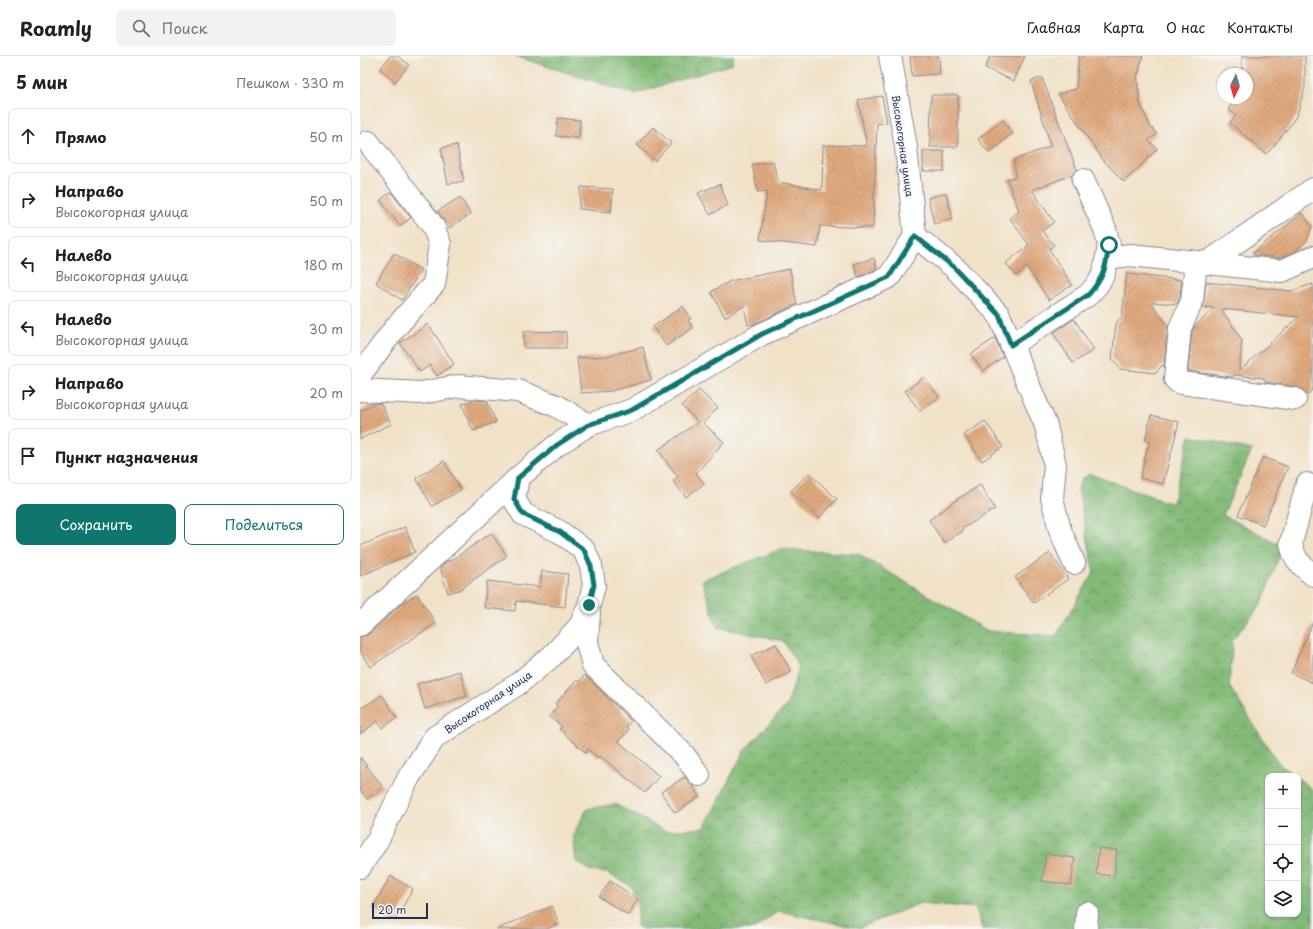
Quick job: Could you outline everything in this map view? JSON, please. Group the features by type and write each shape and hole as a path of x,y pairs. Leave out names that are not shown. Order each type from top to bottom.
{"street":[{"name":"Высокогорная улица","path":"890,56 906,147 915,236"},
{"path":"360,375 396,327 434,284 440,244 433,226 368,142"},
{"path":"1011,345 1088,295 1098,284 1104,273 1108,258 1109,245 1106,229 1083,180"},
{"path":"1295,399 1182,383 1175,379 1180,328 1192,301 1201,263 1313,189"},
{"path":"360,625 518,478 557,445 588,425 632,410 762,334 889,277 915,236 955,268 999,315 1046,426 1055,465 1052,498 1060,530 1074,563"},
{"path":"1108,258 1130,255 1282,270 1313,258"},
{"path":"360,390 422,393 458,386 518,390 558,406 588,425"},
{"name":"Высокогорная улица","path":"360,867 378,841 409,777 435,738 518,684 552,656 580,626 589,605 594,585 591,566 584,550 560,532 523,514 514,499 518,478"},
{"path":"1307,484 1291,543 1292,552 1296,560 1313,575"},
{"path":"589,605 587,643 593,665 684,755 699,775"}],"green space":[{"path":"515,56 734,56 732,64 634,94"},
{"path":"1190,436 1252,450 1223,515 1283,546 1261,605 1233,639 1229,686 1278,763 1291,773 1265,773 1265,917 1301,917 1301,780 1313,790 1313,929 982,929 976,908 921,903 859,928 778,911 754,929 643,929 637,926 638,899 631,886 606,873 591,871 576,861 573,835 587,809 615,804 665,831 704,828 744,751 787,705 799,667 783,641 717,627 702,580 781,549 858,554 988,631 1056,636 1094,572 1078,489 1082,479 1090,474 1172,504"}],"building":[{"path":"390,56 398,56 409,65 395,82 380,69"},
{"path":"910,56 939,56 940,74 912,76"},
{"path":"990,56 1025,56 1014,81 985,68"},
{"path":"1079,56 1143,56 1137,78 1140,103 1150,126 1157,134 1148,140 1157,149 1124,182 1103,160 1058,94 1076,89"},
{"path":"1242,56 1305,56 1305,87 1297,115 1266,154 1230,123 1236,115 1228,109 1232,104 1253,104 1253,68 1242,68"},
{"path":"1042,78 1077,170 1072,175 1032,190 1054,222 1042,231 1054,245 1049,249 1072,285 1049,300 1027,267 1016,276 1006,263 1029,245 1010,218 1019,211 1007,179 1016,177 1014,160 1051,146 1031,81"},
{"path":"931,95 958,95 958,147 930,147"},
{"path":"882,96 887,122 877,124 873,228 820,226 817,247 760,240 767,191 758,192 752,165 773,161 778,182 822,190 823,145 867,146 858,100"},
{"path":"558,118 580,120 579,138 556,136"},
{"path":"1002,120 1013,133 989,153 978,139"},
{"path":"653,127 671,143 655,161 637,145"},
{"path":"457,145 464,181 448,184 441,148"},
{"path":"923,151 944,151 944,171 923,171"},
{"path":"720,184 728,205 710,215 698,193"},
{"path":"581,187 613,189 611,212 579,209"},
{"path":"391,192 411,218 400,226 380,200"},
{"path":"946,193 953,219 934,224 928,198"},
{"path":"460,197 471,214 449,228 438,211"},
{"path":"1302,213 1312,226 1307,241 1294,252 1280,258 1254,255 1253,253"},
{"path":"394,253 421,270 402,300 376,283"},
{"path":"874,258 877,269 858,277 854,264"},
{"path":"790,269 797,304 754,324 748,325 744,306 725,317 711,292 730,281"},
{"path":"1127,274 1182,280 1180,298 1177,304 1151,302 1168,326 1164,366 1161,366 1156,373 1120,369 1112,358 1116,323 1122,317"},
{"path":"1206,282 1291,291 1313,284 1313,389 1308,395 1302,389 1297,387 1265,382 1264,378 1234,375 1232,377 1188,371 1192,331 1194,327 1215,308 1203,307","holes":["1221,309 1299,317 1239,371 1242,340"]},
{"path":"683,306 691,318 688,320 693,328 666,346 653,327"},
{"path":"1074,319 1094,350 1073,363 1053,333"},
{"path":"428,324 454,364 437,376 430,365 420,372 400,343"},
{"path":"524,331 566,332 566,348 524,348"},
{"path":"995,338 1003,357 983,371 971,354"},
{"path":"643,347 651,380 611,391 581,393 577,358 607,356"},
{"path":"924,377 939,397 920,411 905,391"},
{"path":"699,390 718,408 703,423 724,442 696,473 704,484 686,497 673,481 678,477 658,450 698,422 682,406"},
{"path":"473,400 487,401 496,422 473,431 462,404"},
{"path":"376,403 381,404 391,424 360,439 360,411"},
{"path":"1151,415 1179,422 1163,484 1140,478 1149,442 1145,441"},
{"path":"985,421 1003,447 982,461 964,435"},
{"path":"1263,457 1288,467 1263,525 1238,515"},
{"path":"444,461 461,490 432,506 416,478"},
{"path":"809,473 837,499 819,518 791,491"},
{"path":"980,485 995,509 962,529 963,531 944,543 929,520 950,504"},
{"path":"405,527 415,552 360,576 360,546"},
{"path":"491,533 507,556 459,590 448,593 440,568 447,561 452,560"},
{"path":"1050,553 1068,579 1034,603 1015,577"},
{"path":"542,571 568,574 565,607 516,601 515,611 484,608 487,581 540,587"},
{"path":"417,594 436,623 370,667 360,651 360,637 369,634 402,603"},
{"path":"1313,622 1313,683 1291,673"},
{"path":"776,644 791,672 766,685 751,656"},
{"path":"460,671 467,696 425,709 417,684"},
{"path":"585,675 631,721 626,727 629,729 618,741 659,776 645,793 600,756 598,758 588,749 586,753 559,729 562,727 549,716 558,706 555,704 577,680 579,682"},
{"path":"382,695 397,718 382,728 378,721 360,734 360,709"},
{"path":"360,757 383,787 367,799 360,790"},
{"path":"685,777 699,797 675,813 661,792"},
{"path":"1099,848 1117,850 1114,876 1096,874"},
{"path":"1046,854 1075,858 1071,885 1042,881"},
{"path":"391,876 413,889 395,920 373,907"},
{"path":"610,881 638,899 628,915 599,897"},
{"path":"552,906 559,924 547,929 497,929"}],"route":[{"path":"589,605 594,585 591,566 584,550 560,532 523,514 514,499 518,478 557,445 588,425 632,410 762,334 889,277 915,236 955,268 999,315 1011,345 1088,295 1098,284 1104,273 1108,258 1109,245"}]}
